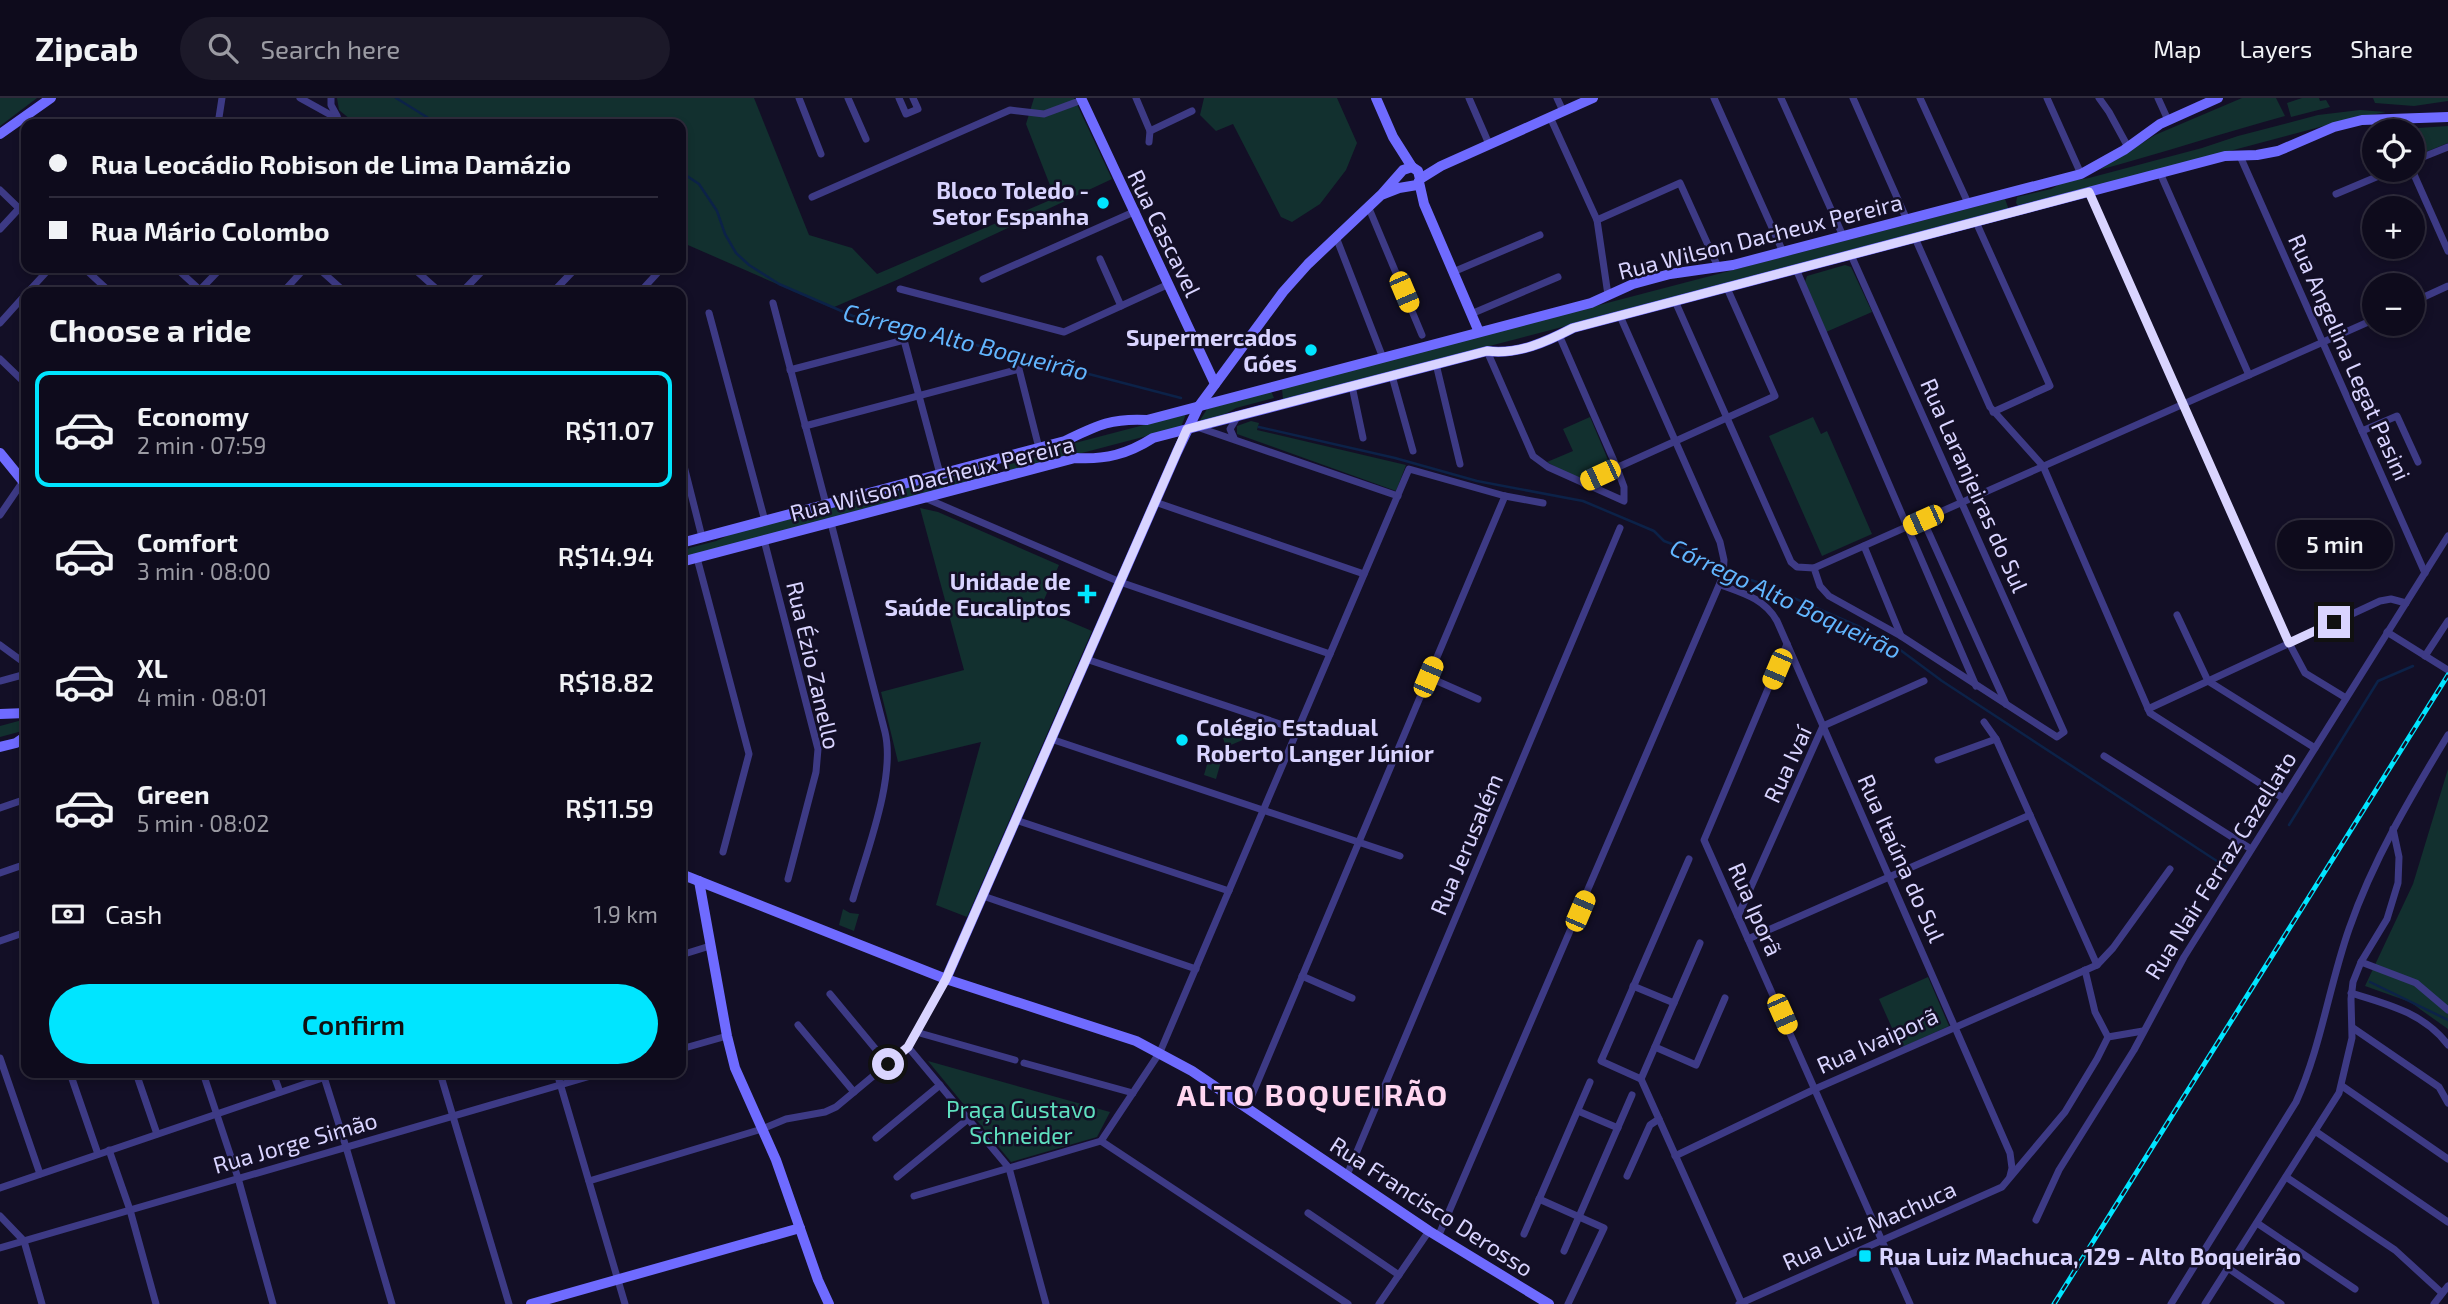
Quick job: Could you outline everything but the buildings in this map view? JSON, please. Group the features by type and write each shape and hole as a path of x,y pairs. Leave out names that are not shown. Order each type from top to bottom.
{"main road":[{"path":"21,119 51,98"},
{"path":"1376,98 1414,179 1479,332"},
{"path":"1381,195 1593,98"},
{"name":"Rua Wilson Dacheux Pereira","path":"686,541 1065,441 1088,428 1120,420 1147,420 1591,303 1639,282 1670,274 1733,265 2081,174 2128,147 2155,127 2216,98"},
{"name":"Rua Cascavel","path":"1081,99 1101,146 1136,211 1218,381 1223,390 1233,397"},
{"name":"Rua Wilson Dacheux Pereira","path":"2390,119 2448,117"},
{"path":"0,134 21,119"},
{"name":"Rua Wilson Dacheux Pereira","path":"690,560 1075,458 1104,459 1134,450 1153,438 1487,351 1513,351 1573,328 2225,156 2278,151 2350,123 2362,122"},
{"path":"946,979 1199,406 1291,282 1406,168 1414,179"},
{"path":"2015,191 2011,201 2018,211"},
{"path":"1879,227 1886,228 1891,234 1891,240 1885,246"},
{"path":"1269,388 1275,388 1280,395 1279,402 1274,406"},
{"path":"1162,436 1172,442 1177,452"},
{"path":"0,453 21,477"},
{"path":"1001,458 997,470 1005,477"},
{"path":"0,714 21,713"},
{"path":"0,747 21,739"},
{"name":"Rua Francisco Derosso","path":"686,876 946,979 1136,1041 1160,1052 1247,1107 1438,1237 1547,1303"},
{"path":"698,881 727,1036 738,1078 776,1160 829,1304"},
{"path":"531,1304 800,1227"}],"street":[{"path":"219,119 222,98"},
{"path":"300,98 339,119"},
{"path":"331,98 339,119"},
{"path":"799,98 821,154"},
{"path":"848,98 866,139"},
{"path":"899,98 906,114 918,109 913,98"},
{"path":"1136,98 1150,131 1149,142"},
{"path":"1469,98 1489,144"},
{"path":"1557,98 1563,111"},
{"path":"1714,98 1783,252"},
{"path":"1781,98 1843,236"},
{"path":"1853,98 1907,220"},
{"path":"1920,98 1968,204"},
{"path":"2047,98 2081,174"},
{"path":"2099,98 2128,147"},
{"path":"2158,98 2168,120"},
{"path":"812,197 1010,110 1044,114 1081,99"},
{"path":"1150,131 1192,111"},
{"path":"1550,117 1597,220 1608,295"},
{"path":"2425,156 2448,147"},
{"name":"Rua Angelina Legat Pasini","path":"2240,156 2425,573"},
{"path":"2160,173 2249,374"},
{"path":"2336,194 2364,182"},
{"path":"2417,182 2448,251"},
{"path":"1597,220 1680,183 1718,267"},
{"path":"0,190 19,208 0,229"},
{"path":"2089,192 2289,643 2305,673 2346,698"},
{"path":"1368,206 1422,335"},
{"path":"983,279 1136,211"},
{"path":"1976,222 2050,386 1993,412"},
{"path":"1453,272 1540,235"},
{"path":"1336,237 1383,358"},
{"path":"1915,238 1993,412 2043,466 2148,709 2156,719 2283,798"},
{"name":"Rua Laranjeiras do Sul","path":"1851,255 2064,732 2054,736 2007,706"},
{"path":"1100,259 1121,306"},
{"path":"1796,269 1976,686"},
{"path":"34,287 46,273"},
{"path":"89,273 105,287"},
{"path":"181,273 195,287"},
{"path":"203,287 216,273"},
{"path":"288,287 300,273"},
{"path":"324,273 339,287"},
{"path":"419,273 434,287"},
{"path":"467,287 480,273"},
{"path":"558,287 571,273"},
{"path":"645,287 658,273"},
{"path":"1471,314 1558,277"},
{"path":"900,289 1058,331 1070,329 1169,284"},
{"path":"2425,297 2448,286"},
{"path":"1584,483 1775,396 1727,288"},
{"path":"0,324 21,301"},
{"path":"1675,301 1791,562 1797,567 1814,568 2362,325"},
{"path":"773,303 826,504"},
{"path":"709,313 765,521"},
{"path":"1438,1237 1722,580 1724,566 1721,547 1620,316"},
{"path":"1487,351 1533,456 1548,467 1624,501 1625,487 1559,335"},
{"path":"790,370 904,340 940,474"},
{"path":"0,359 21,379"},
{"path":"1436,364 1460,464"},
{"path":"805,426 1019,369 1039,448"},
{"path":"1392,376 1413,451"},
{"path":"1352,386 1363,438"},
{"path":"1238,416 1230,429 1232,436 1238,440"},
{"path":"2362,431 2397,416 2418,463"},
{"path":"1191,428 1238,440 1398,496"},
{"path":"914,1196 1101,1141 1160,1052 1409,469 1505,496 1543,503"},
{"path":"686,474 702,537"},
{"path":"0,515 21,486"},
{"path":"1247,1107 1505,496"},
{"path":"925,498 1120,582 1330,654"},
{"path":"1155,502 1364,574"},
{"path":"1923,520 2007,706"},
{"path":"831,523 886,732 889,755 887,778 853,900"},
{"name":"Rua Jerusalém","path":"1347,1175 1620,528"},
{"name":"Rua Nair Ferraz Cazellato","path":"2036,1220 2059,1170 2134,1050 2183,957 2448,536"},
{"name":"Rua Ézio Zanello","path":"764,540 818,749 816,772 788,879"},
{"path":"1864,546 1901,636"},
{"path":"690,560 749,754 723,852"},
{"path":"1814,568 1820,586 1829,596 1901,636 2007,706"},
{"name":"Rua Itaúna do Sul","path":"1722,580 1767,606 1787,645 2010,1153 2010,1176"},
{"path":"2148,709 2380,601 2390,598 2406,603"},
{"path":"2177,615 2208,681 2315,748"},
{"path":"2425,656 2448,621"},
{"path":"2387,632 2448,670"},
{"path":"0,645 21,660"},
{"name":"Rua Iporã","path":"1787,645 1704,840 1910,1304"},
{"path":"1086,659 1298,730"},
{"path":"0,681 21,675"},
{"path":"1428,677 1478,699"},
{"name":"Rua Ivaí","path":"1738,916 1823,726 1924,681"},
{"path":"1984,722 1996,739 2097,965 2113,948 2170,869"},
{"path":"2171,1304 2296,1102 2308,1073 2349,928 2393,828 2448,735"},
{"path":"1051,739 1400,856"},
{"path":"1938,760 1996,739"},
{"path":"2104,756 2251,849"},
{"path":"0,807 21,801"},
{"path":"1748,939 2030,816"},
{"path":"1016,820 1229,891"},
{"path":"2205,1304 2342,1086 2353,1028 2351,993 2361,962 2387,919 2398,883 2399,857 2393,828"},
{"path":"1689,859 1601,1061 1641,1079 1740,1304"},
{"path":"0,873 21,866"},
{"path":"983,896 1196,969"},
{"path":"0,941 21,934"},
{"path":"1641,1079 1700,943"},
{"path":"686,954 710,946"},
{"path":"2361,962 2416,983 2448,1010"},
{"name":"Rua Ivaiporã","path":"1675,1156 1815,1089 2097,965"},
{"path":"2085,970 2095,1012 2108,1037 2143,1031"},
{"path":"1302,976 1352,998"},
{"path":"589,1181 762,1129 793,1117 825,1112 836,1107 908,1047 946,979"},
{"path":"1633,986 1674,1003"},
{"path":"2351,993 2408,1012 2431,1027 2448,1045"},
{"path":"830,994 888,1064"},
{"path":"1655,1047 1696,1065 1725,998"},
{"path":"799,1025 854,1092"},
{"path":"2353,1028 2439,1087 2448,1103"},
{"path":"916,1032 1015,1060"},
{"path":"686,1048 727,1036"},
{"name":"Rua Luiz Machuca","path":"1740,1304 1997,1190 2065,1112 2108,1037"},
{"path":"908,1047 1009,1168 1046,1304"},
{"path":"0,1058 40,1174"},
{"path":"1024,1063 1133,1093"},
{"path":"72,1078 98,1154"},
{"path":"138,1078 157,1134"},
{"path":"205,1078 238,1178 273,1304"},
{"path":"275,1078 280,1092"},
{"path":"0,1188 321,1078"},
{"path":"324,1078 391,1304"},
{"path":"442,1078 509,1304"},
{"path":"559,1078 625,1304"},
{"name":"Rua Jorge Simão","path":"0,1248 583,1078"},
{"path":"1524,1234 1590,1082"},
{"path":"876,1138 940,1085"},
{"path":"2342,1086 2448,1159"},
{"path":"1564,1251 1632,1095"},
{"path":"1578,1111 1618,1128"},
{"path":"897,1177 968,1119"},
{"path":"1627,1176 1650,1125 1659,1119"},
{"path":"2315,1132 2448,1222"},
{"path":"1101,1141 1348,1304"},
{"path":"109,1150 130,1210 156,1304"},
{"path":"2286,1177 2395,1250 2445,1289 2434,1304"},
{"path":"1539,1199 1604,1228 1568,1304"},
{"path":"1308,1213 1399,1275"},
{"path":"0,1216 24,1241 42,1304"},
{"path":"2256,1223 2355,1289"},
{"path":"1379,1304 1429,1231"},
{"path":"2228,1268 2281,1304"}],"green space":[{"path":"0,98 37,98 0,126"},
{"path":"337,98 754,98 809,235 852,248 877,274 1055,198 1026,124 1034,98 1074,98 1112,179 832,308 686,244 686,119 350,119 339,110"},
{"path":"1204,98 1337,98 1357,143 1346,170 1320,204 1292,222 1281,217 1233,124 1216,131 1200,115"},
{"path":"2242,98 2276,98 2285,116 2099,170 2155,135"},
{"path":"2302,98 2326,100 2330,107 2291,117 2287,103"},
{"path":"2373,98 2448,98 2448,101 2414,106 2375,103"},
{"path":"2360,110 2386,112 2346,120 2019,207 2016,203 2017,197 2051,189 2064,182 2089,178 2318,115"},
{"path":"2448,126 2448,143 2425,152 2425,128"},
{"path":"2005,199 2009,210 1283,400 1282,388"},
{"path":"1845,265 1851,267 1872,312 1826,332 1805,282 1807,276"},
{"path":"1271,391 1274,398 1199,422 1207,409"},
{"path":"1186,414 1181,427 1006,473 1002,468 1037,457 1052,449"},
{"path":"1590,417 1611,467 1592,476 1578,477 1547,462 1573,451 1563,429"},
{"path":"1813,417 1821,434 1827,431 1872,534 1822,556 1769,436"},
{"path":"1251,421 1259,423 1257,430 1406,465 1396,491 1237,434 1237,426"},
{"path":"992,464 993,477 689,556 686,552 689,548 716,541 742,529"},
{"path":"920,508 938,512 1059,565 1040,609 1092,631 967,917 936,905 981,742 898,762 881,692 964,670"},
{"path":"21,720 21,731 0,737 0,726"},
{"path":"1241,731 1245,739 1226,747 1223,738"},
{"path":"1210,754 1222,758 1216,779 1204,775"},
{"path":"2448,769 2448,1029 2410,1002 2365,986 2413,884"},
{"path":"843,909 859,914 854,931 839,925"},
{"path":"1928,977 1949,1026 1901,1048 1879,999"},
{"name":"Praça Gustavo Schneider","path":"928,1061 1110,1112 1097,1137 1011,1162"}],"waterway":[{"name":"Córrego Alto Boqueirão","path":"396,98 430,119"},
{"name":"Córrego Alto Boqueirão","path":"686,175 699,184 717,211 725,234 736,253 749,265 779,284 853,316 892,323 1029,359 1041,359 1058,366 1181,398"},
{"name":"Córrego Alto Boqueirão","path":"1259,427 1395,458 1477,481 1583,501 1654,531 1664,541 1691,551 1715,568 1757,582 1860,627 1899,649 1942,681 2226,867"},
{"path":"2289,825 2378,681 2413,666"},
{"name":"Córrego Alto Boqueirão","path":"2370,982 2448,1020"}],"railway":[{"path":"2054,1304 2448,675"}],"place":[{"name":"Bloco Toledo - Setor Espanha","path":"1103,203"},
{"name":"Supermercados Góes","path":"1311,350"},
{"name":"Unidade de Saúde Eucaliptos","path":"1087,594"},
{"name":"Colégio Estadual Roberto Langer Júnior","path":"1182,740"},
{"name":"Rua Luiz Machuca, 129 - Alto Boqueirão","path":"1865,1256"}],"district":[{"name":"ALTO BOQUEIRÃO","path":"1313,1094"}],"route":[{"path":"888,1064 908,1047 946,979 1187,429 1487,351 1523,349 1573,328 2089,192 2289,643 2334,622"}]}
